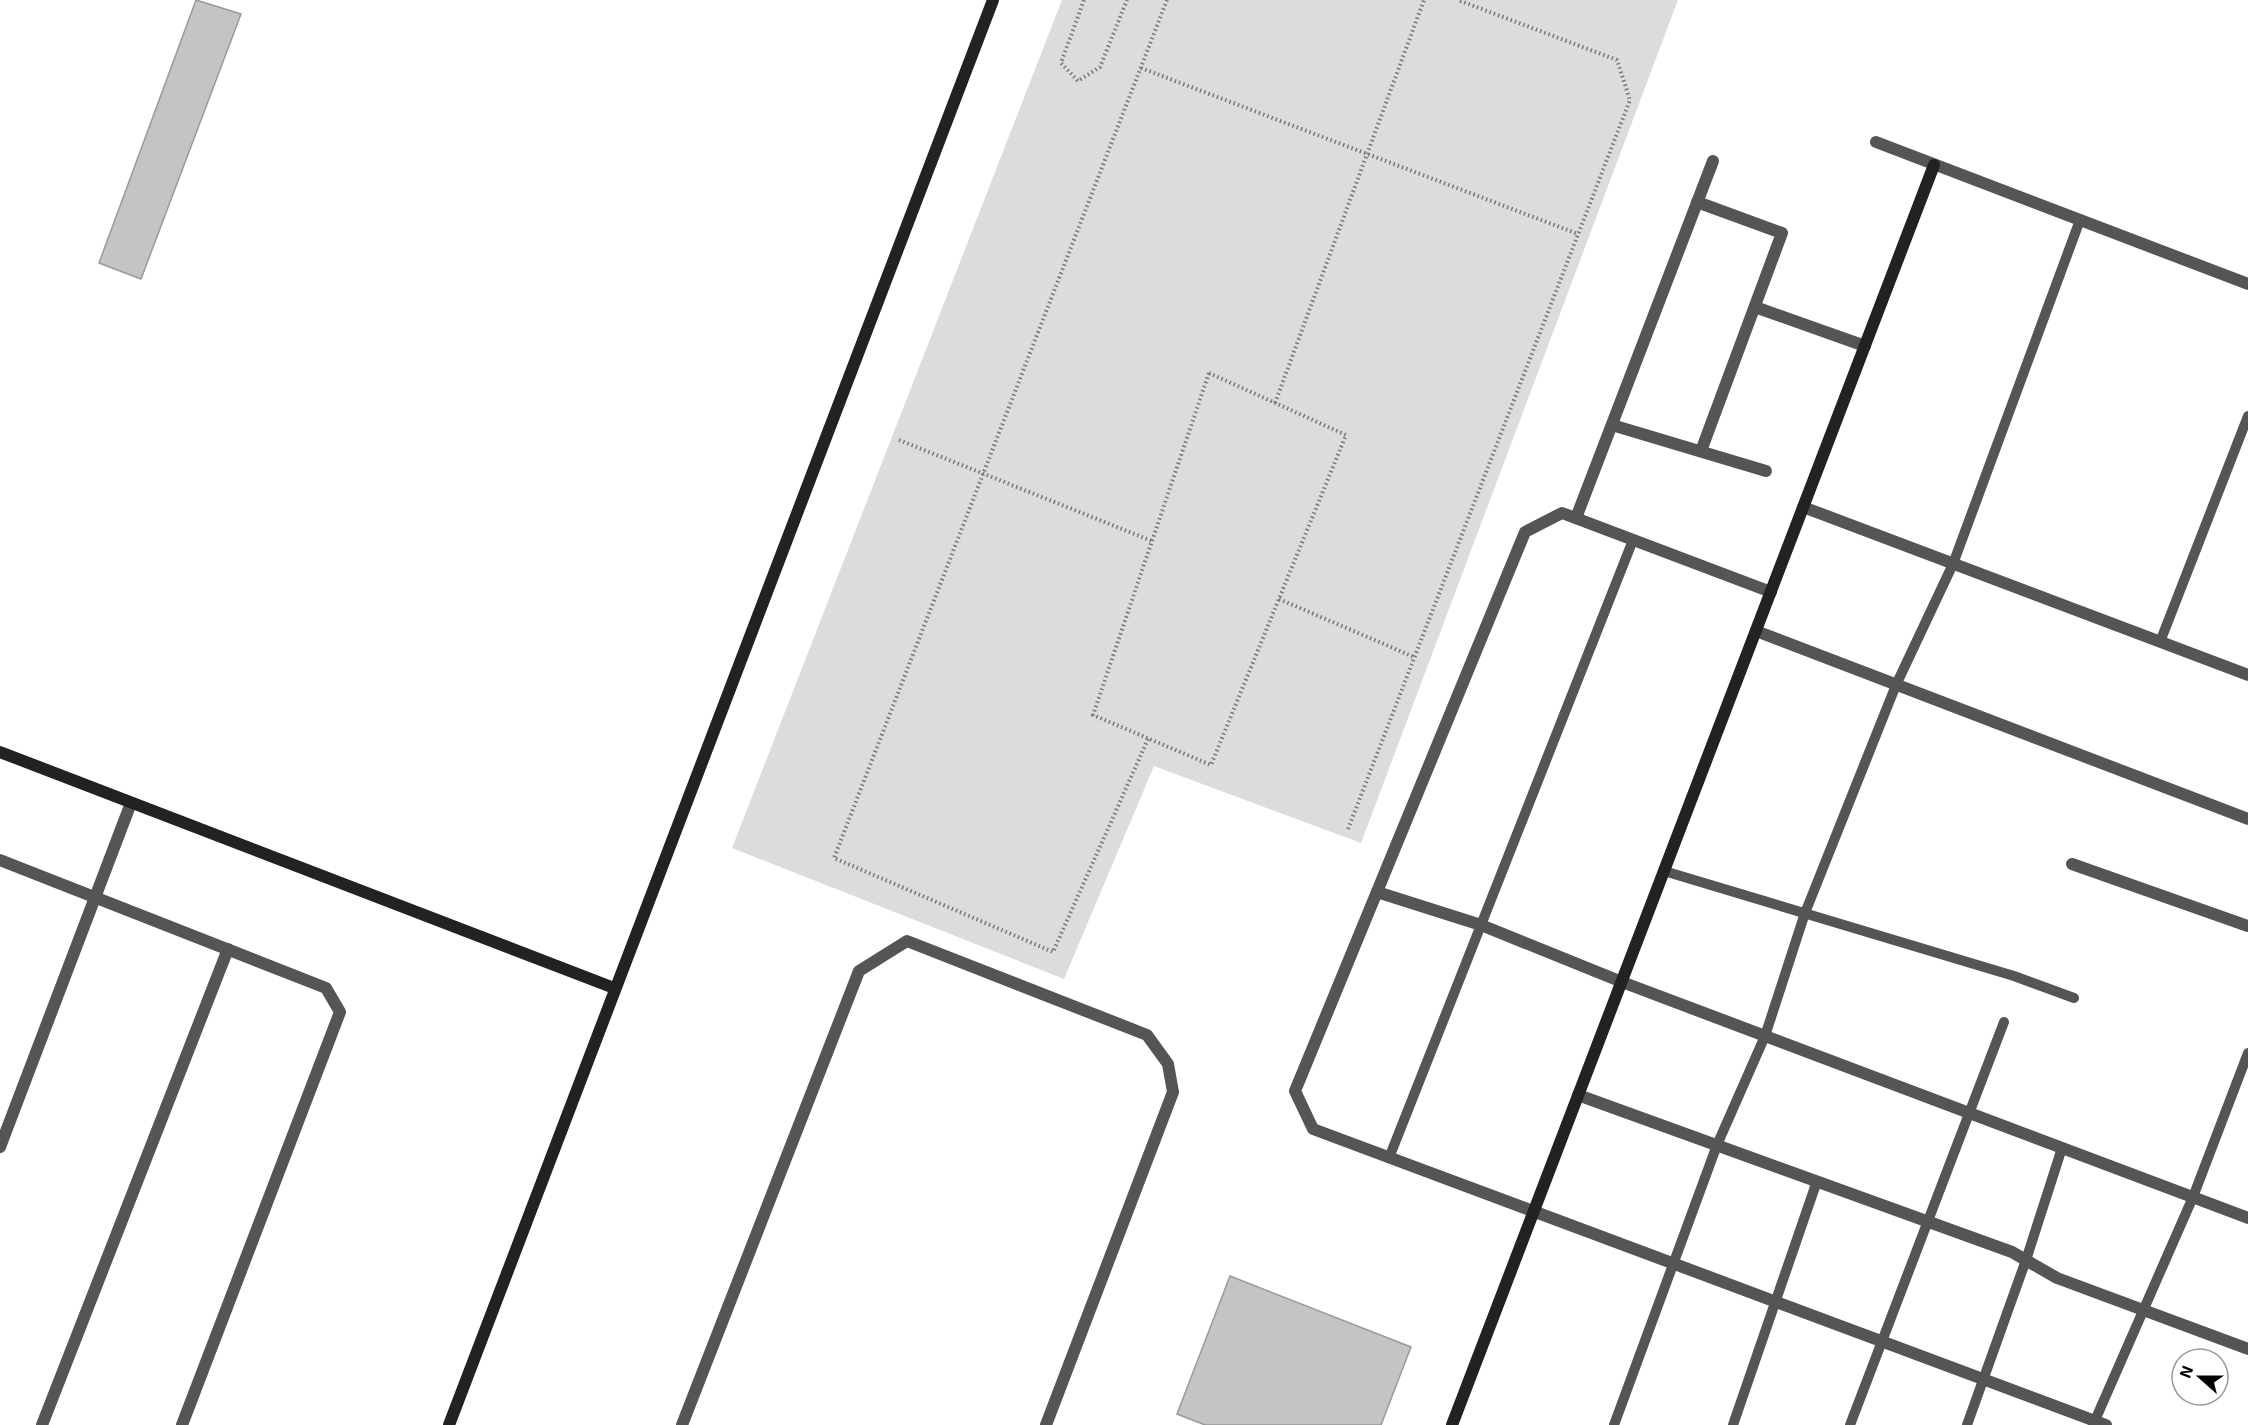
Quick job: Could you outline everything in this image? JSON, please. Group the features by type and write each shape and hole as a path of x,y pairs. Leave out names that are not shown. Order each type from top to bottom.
{"street":[{"path":"448,1425 993,0"},
{"path":"1876,142 2248,284"},
{"path":"1576,518 1713,161"},
{"path":"1452,1425 1934,165"},
{"path":"1697,202 1782,233 1701,451"},
{"path":"1755,307 1865,346"},
{"path":"1612,424 1766,471"},
{"path":"1803,507 2248,675"},
{"path":"1771,592 1562,513 1525,532 1295,1090 1313,1129 2098,1424"},
{"path":"1756,631 2248,819"},
{"path":"0,753 614,988"},
{"path":"0,1147 131,802"},
{"path":"0,860 326,988 340,1012 182,1425"},
{"path":"2072,864 2248,926"},
{"path":"1377,892 1481,925 1622,982 2248,1218"},
{"path":"682,1425 859,971 907,940 1147,1035 1168,1064 1173,1092 1046,1425"},
{"path":"42,1425 228,949"},
{"path":"1578,1095 2012,1252 2056,1278 2248,1348"}],"lane":[{"path":"1614,1425 1717,1145 1765,1036 1805,913 1896,685 1953,564 2080,220"},
{"path":"2160,642 2248,416"},
{"path":"1389,1158 1633,540"},
{"path":"1664,871 2014,976 2074,998"},
{"path":"1850,1425 1883,1342 1926,1221 2004,1022"},
{"path":"2098,1424 2193,1197 2248,1053"},
{"path":"1967,1425 2026,1260 2062,1148"},
{"path":"1733,1425 1817,1181"}],"path":[{"path":"1084,0 1061,63 1078,81 1100,67 1127,0"},
{"path":"1148,738 1053,952 834,858 985,474 1167,0"},
{"path":"1275,403 1424,0"},
{"path":"1348,829 1630,100 1617,60 1458,0"},
{"path":"1141,68 1578,234"},
{"path":"1209,373 1275,403 1346,435 1210,765 1093,715 1209,373"},
{"path":"899,440 1152,541"},
{"path":"1279,599 1414,657"}],"shaded area":[{"path":"1062,0 1678,0 1361,843 1154,766 1064,979 732,848"}],"building":[{"path":"196,0 241,14 141,279 99,263"},
{"path":"1230,1276 1411,1347 1381,1425 1205,1425 1177,1414"}]}
